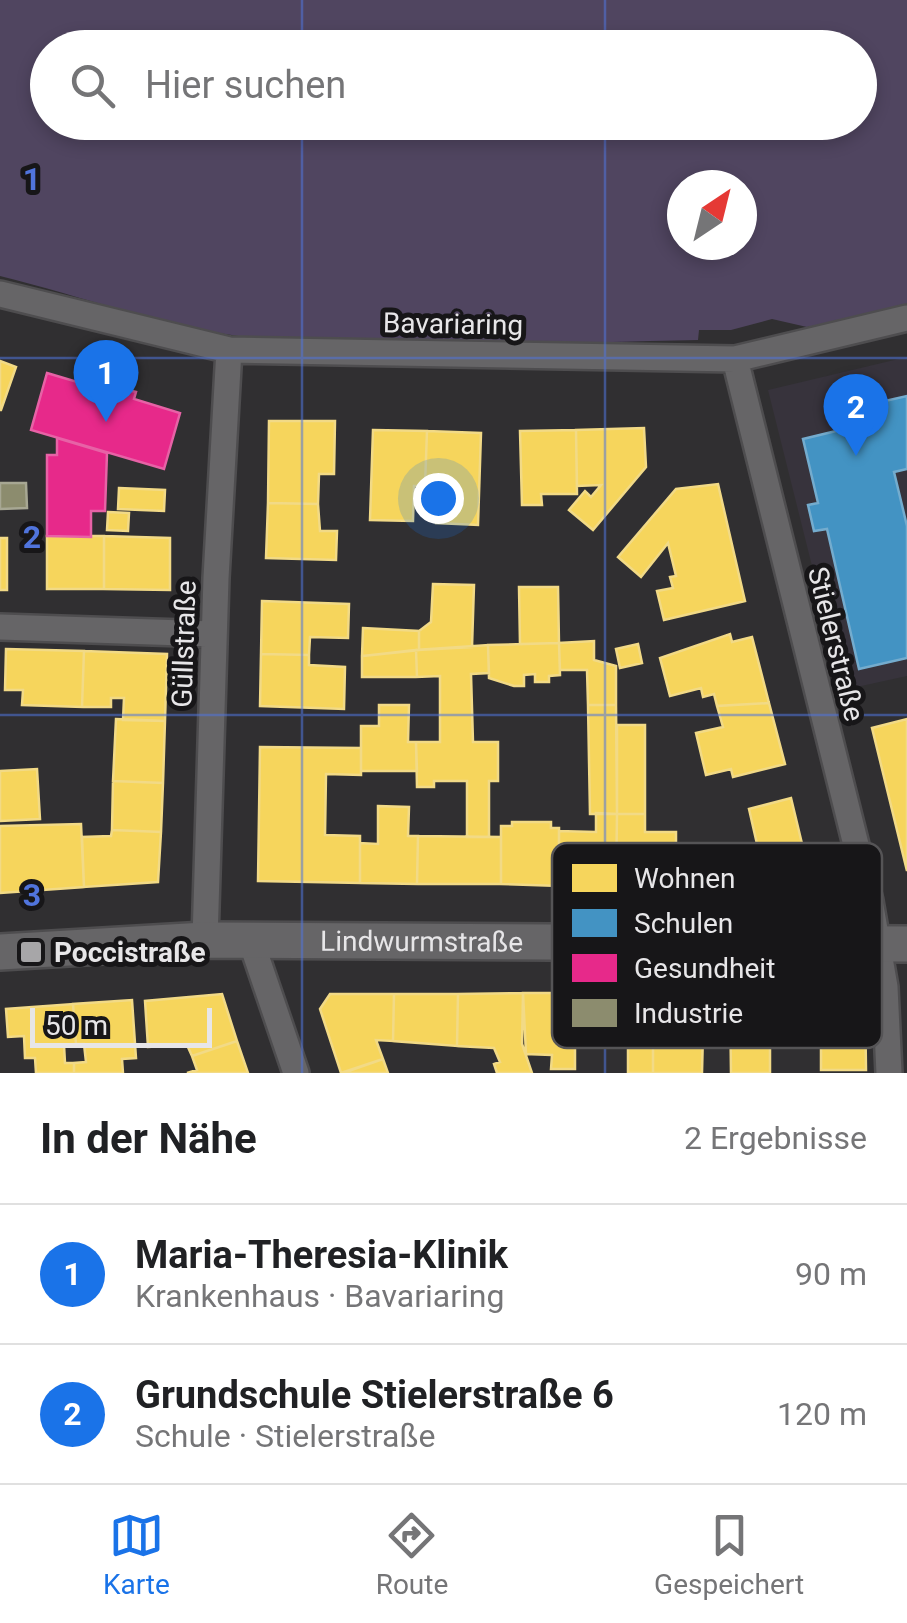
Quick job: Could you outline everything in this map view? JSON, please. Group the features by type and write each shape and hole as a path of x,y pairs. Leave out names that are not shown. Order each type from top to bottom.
{"main road":[{"name":"Lindwurmstraße","path":"0,952 205,940 552,942"}],"street":[{"name":"Bavariaring","path":"0,294 228,350 734,359 907,318"},
{"name":"Güllstraße","path":"205,940 228,350"},
{"name":"Stielerstraße","path":"734,359 865,843"},
{"path":"0,627 214,634"},
{"name":"Stielerstraße","path":"882,907 892,944 886,987 889,1073"},
{"path":"252,941 296,1073"}],"shaded area":[{"path":"0,0 907,0 907,307 807,327 772,319 731,330 699,330 698,340 326,344 204,330 0,276"},
{"path":"907,357 907,676 843,690 768,390"}],"building: Wohnen":[{"path":"0,361 16,367 1,410 0,410"},
{"path":"269,421 335,421 334,474 319,474 318,504 268,503"},
{"path":"644,428 646,467 593,530 569,510 585,491 591,497 601,485 577,486 576,430"},
{"path":"373,430 427,431 425,486 414,486 413,521 370,520"},
{"path":"576,430 577,494 541,494 542,505 522,505 520,431"},
{"path":"427,431 481,433 478,525 436,523 437,487 425,486"},
{"path":"718,484 745,601 664,620 657,591 673,588 670,577 676,576 668,543 641,577 618,557 676,489"},
{"path":"119,488 165,490 164,511 118,509"},
{"path":"268,503 318,504 320,531 337,531 336,560 266,558"},
{"path":"108,512 129,513 128,531 107,530"},
{"path":"47,536 104,536 104,589 47,589"},
{"path":"104,536 170,538 170,590 104,589"},
{"path":"0,538 7,538 7,590 0,590"},
{"path":"433,584 474,585 472,647 419,650 419,631 431,622"},
{"path":"519,587 558,587 559,643 520,644"},
{"path":"262,601 349,604 348,638 310,637 309,655 261,654"},
{"path":"363,628 419,631 419,650 362,656"},
{"path":"730,634 732,642 752,637 769,703 717,706 714,694 703,697 701,688 670,696 660,658"},
{"path":"594,641 594,660 616,666 616,705 588,705 587,670 560,670 559,643"},
{"path":"559,643 560,675 549,676 549,682 535,682 535,674 524,675 524,686 489,678 488,645"},
{"path":"638,644 642,663 620,668 616,649"},
{"path":"488,645 489,673 471,674 473,742 498,742 498,781 489,781 489,837 467,837 467,781 434,781 434,787 417,787 416,742 440,742 440,676 417,677 416,650"},
{"path":"6,649 84,651 82,707 22,705 23,690 5,690"},
{"path":"416,650 417,677 362,677 362,656"},
{"path":"84,651 167,654 165,721 123,720 124,698 111,698 111,707 82,707"},
{"path":"261,654 309,655 309,665 345,667 344,709 260,706"},
{"path":"769,703 785,764 733,777 731,769 706,775 696,733 723,727 717,706"},
{"path":"379,705 409,705 408,742 416,742 417,771 361,771 361,726 379,726"},
{"path":"588,705 616,705 617,814 590,814"},
{"path":"116,719 165,721 163,783 113,781"},
{"path":"907,719 907,871 872,728"},
{"path":"617,725 645,725 645,814 617,814"},
{"path":"260,747 361,748 361,775 326,774 325,835 360,836 360,883 258,881"},
{"path":"37,769 40,819 0,821 0,771"},
{"path":"113,781 163,783 161,832 112,830"},
{"path":"791,798 802,843 757,843 749,809"},
{"path":"378,806 409,807 408,836 418,836 417,884 360,883 360,843 378,844"},
{"path":"596,813 617,814 617,843 559,843 559,831 596,832"},
{"path":"617,814 645,814 645,832 676,832 676,843 617,843"},
{"path":"512,822 551,822 551,828 559,828 559,843 552,843 552,886 501,884 501,826 512,826"},
{"path":"81,824 84,887 0,893 0,826"},
{"path":"112,830 161,832 158,882 84,887 82,837 111,836"},
{"path":"418,836 501,837 501,884 417,884"},
{"path":"523,993 522,1044 532,1073 497,1073 494,1064 500,1062 494,1048 457,1046 458,994"},
{"path":"523,993 552,993 552,1048 575,1048 575,1069 551,1069 552,1055 526,1054"},
{"path":"222,994 237,1041 192,1056 187,1045 148,1047 145,1001"},
{"path":"330,994 394,994 393,1041 376,1040 383,1059 341,1073 320,1009"},
{"path":"394,994 458,994 457,1046 393,1041"},
{"path":"132,1000 136,1058 122,1059 123,1073 74,1073 74,1063 86,1062 84,1044 76,1044 73,1004"},
{"path":"73,1004 76,1044 64,1045 65,1063 74,1063 74,1073 36,1073 35,1058 25,1058 24,1036 8,1037 6,1009"},
{"path":"237,1041 248,1073 187,1073 197,1070 192,1056"},
{"path":"628,1048 653,1048 653,1073 628,1073"},
{"path":"653,1048 703,1048 702,1073 653,1073"},
{"path":"731,1048 770,1048 770,1073 731,1073"},
{"path":"821,1048 866,1048 866,1070 821,1070"},
{"path":"383,1059 388,1073 343,1073"}],"building: Schulen":[{"path":"907,396 907,469 894,472 907,526 907,658 859,669 827,529 814,531 808,505 818,503 803,439 836,431 832,413"}],"building: Gesundheit":[{"path":"47,373 94,387 96,380 125,384 124,389 136,392 134,399 180,413 164,469 31,430"},
{"path":"57,438 107,453 105,511 91,511 91,537 47,536 47,455 57,455"}],"building: Industrie":[{"path":"0,483 26,483 27,508 0,509"}],"place":[{"name":"Maria-Theresia-Klinik","path":"106,422"},
{"name":"Grundschule Stielerstraße 6","path":"856,456"},
{"name":"Poccistraße","path":"31,952"}]}
